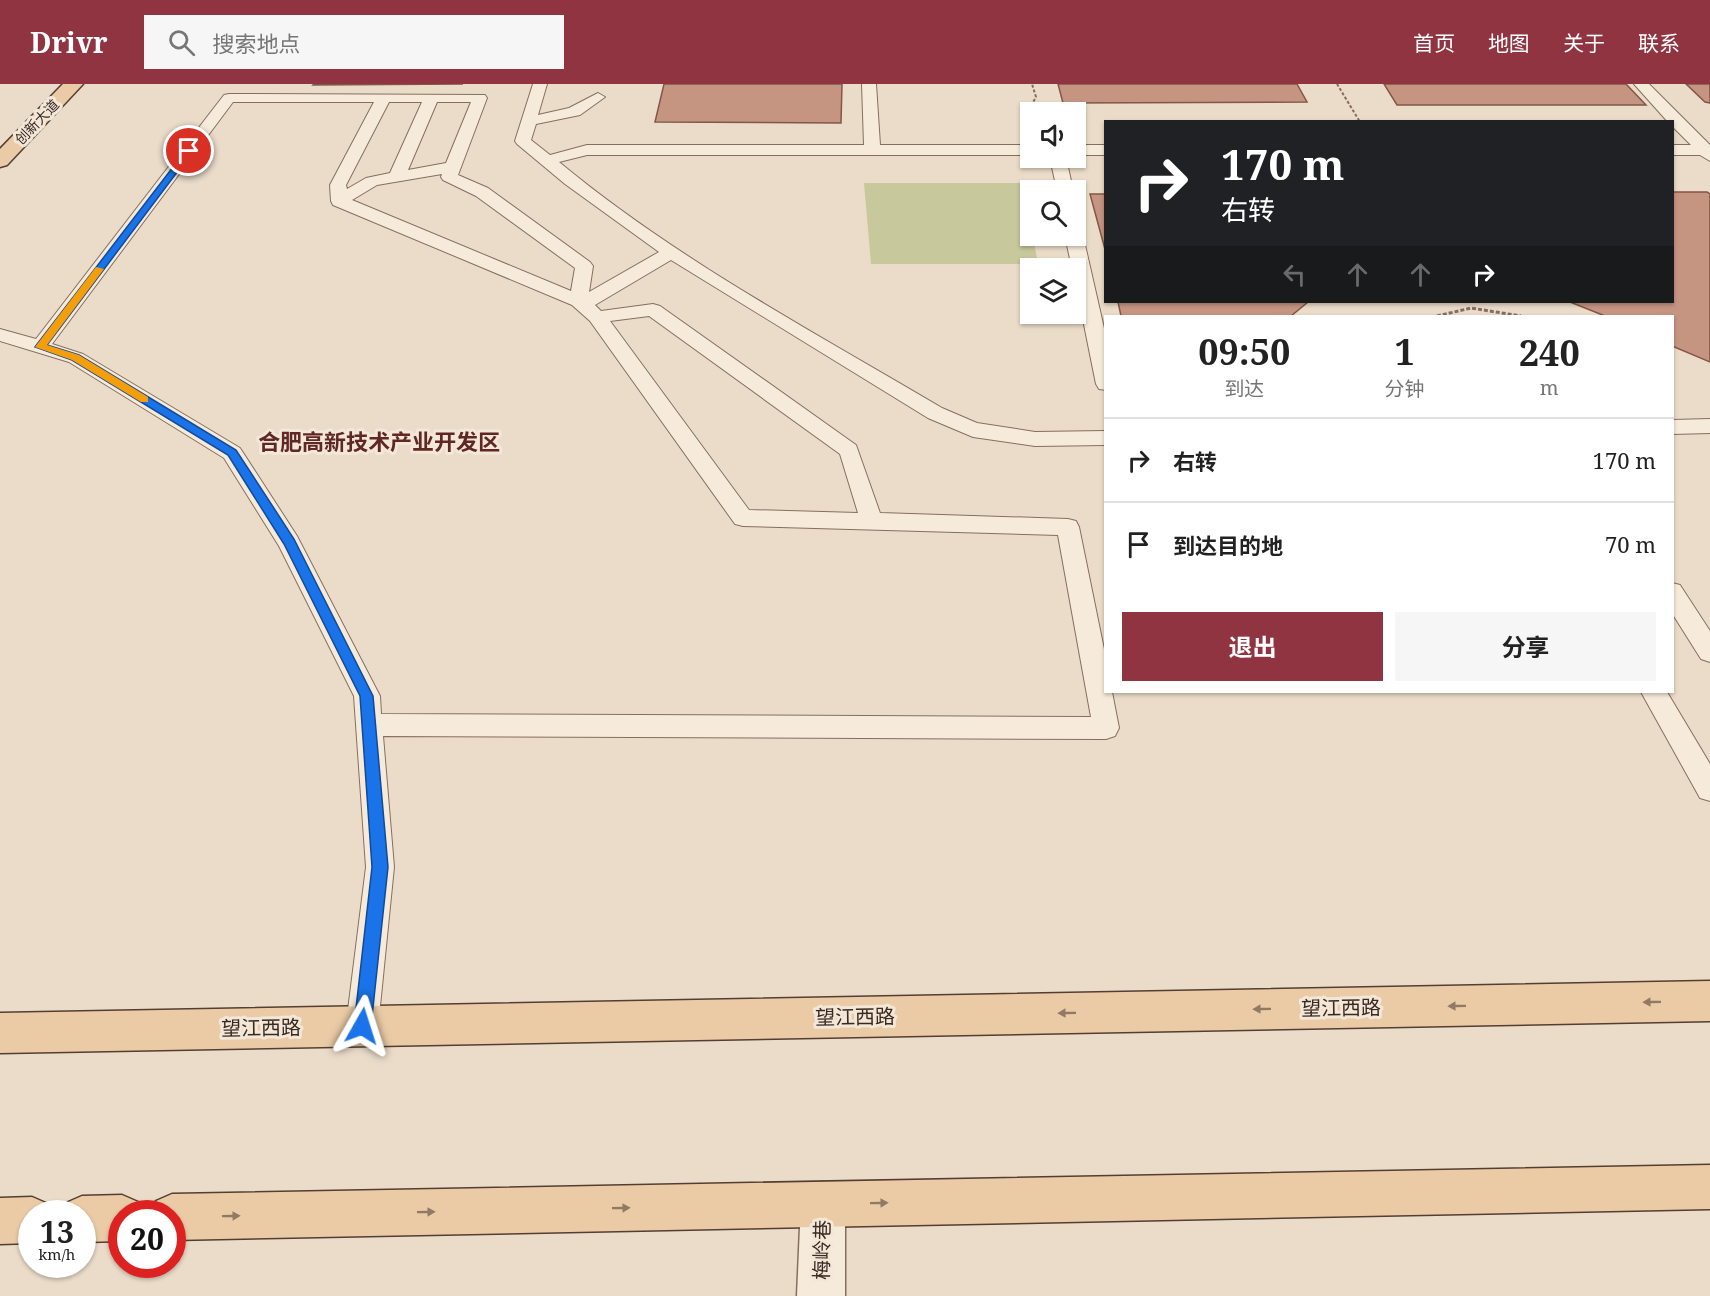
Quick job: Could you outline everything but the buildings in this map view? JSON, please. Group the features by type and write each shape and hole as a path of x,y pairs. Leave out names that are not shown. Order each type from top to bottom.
{"main road":[{"name":"创新大道","path":"0,161 74,84"},
{"name":"望江西路","path":"0,1033 1710,1001"},
{"path":"186,1217 1710,1187"},
{"path":"0,1221 18,1220"}],"street":[{"name":"梅岭巷","path":"821,1296 823,1204"}],"lane":[{"path":"540,84 523,141 546,161 671,252 935,413 973,430 1035,440 1104,438"},
{"path":"869,84 872,150"},
{"path":"1641,84 1708,152"},
{"path":"530,120 552,119 582,111 598,97"},
{"path":"40,347 229,98 480,98 449,177 482,192 584,266 586,307 743,518 1068,527 1106,728 369,725"},
{"path":"339,201 338,184 384,98"},
{"path":"397,176 431,98"},
{"path":"546,161 587,150 1020,150"},
{"path":"1086,150 1104,150"},
{"path":"1674,150 1708,152"},
{"path":"339,201 372,181 453,167"},
{"path":"339,201 586,307 653,310 849,450 872,522"},
{"path":"1076,246 1104,375"},
{"path":"586,307 671,252"},
{"path":"0,335 76,358 232,453 290,542 366,696 380,867 362,1026"},
{"path":"1674,427 1710,426"},
{"path":"1674,595 1710,652"},
{"path":"1655,693 1710,789"}],"path":[{"path":"1032,84 1036,98 1034,102"},
{"path":"1337,84 1359,120"},
{"path":"1468,303 1471,308"},
{"path":"1441,315 1471,308 1515,315"}],"green space":[{"path":"864,183 1020,183 1020,246 1035,246 1037,258 1020,258 1020,264 871,264"}],"slow traffic":[{"path":"100,269 40,347 76,358 145,399"}],"district":[{"name":"合肥高新技术产业开发区","path":"379,442"}],"route":[{"path":"189,151 40,347 76,358 232,453 290,542 366,696 380,867 362,1026"}]}
